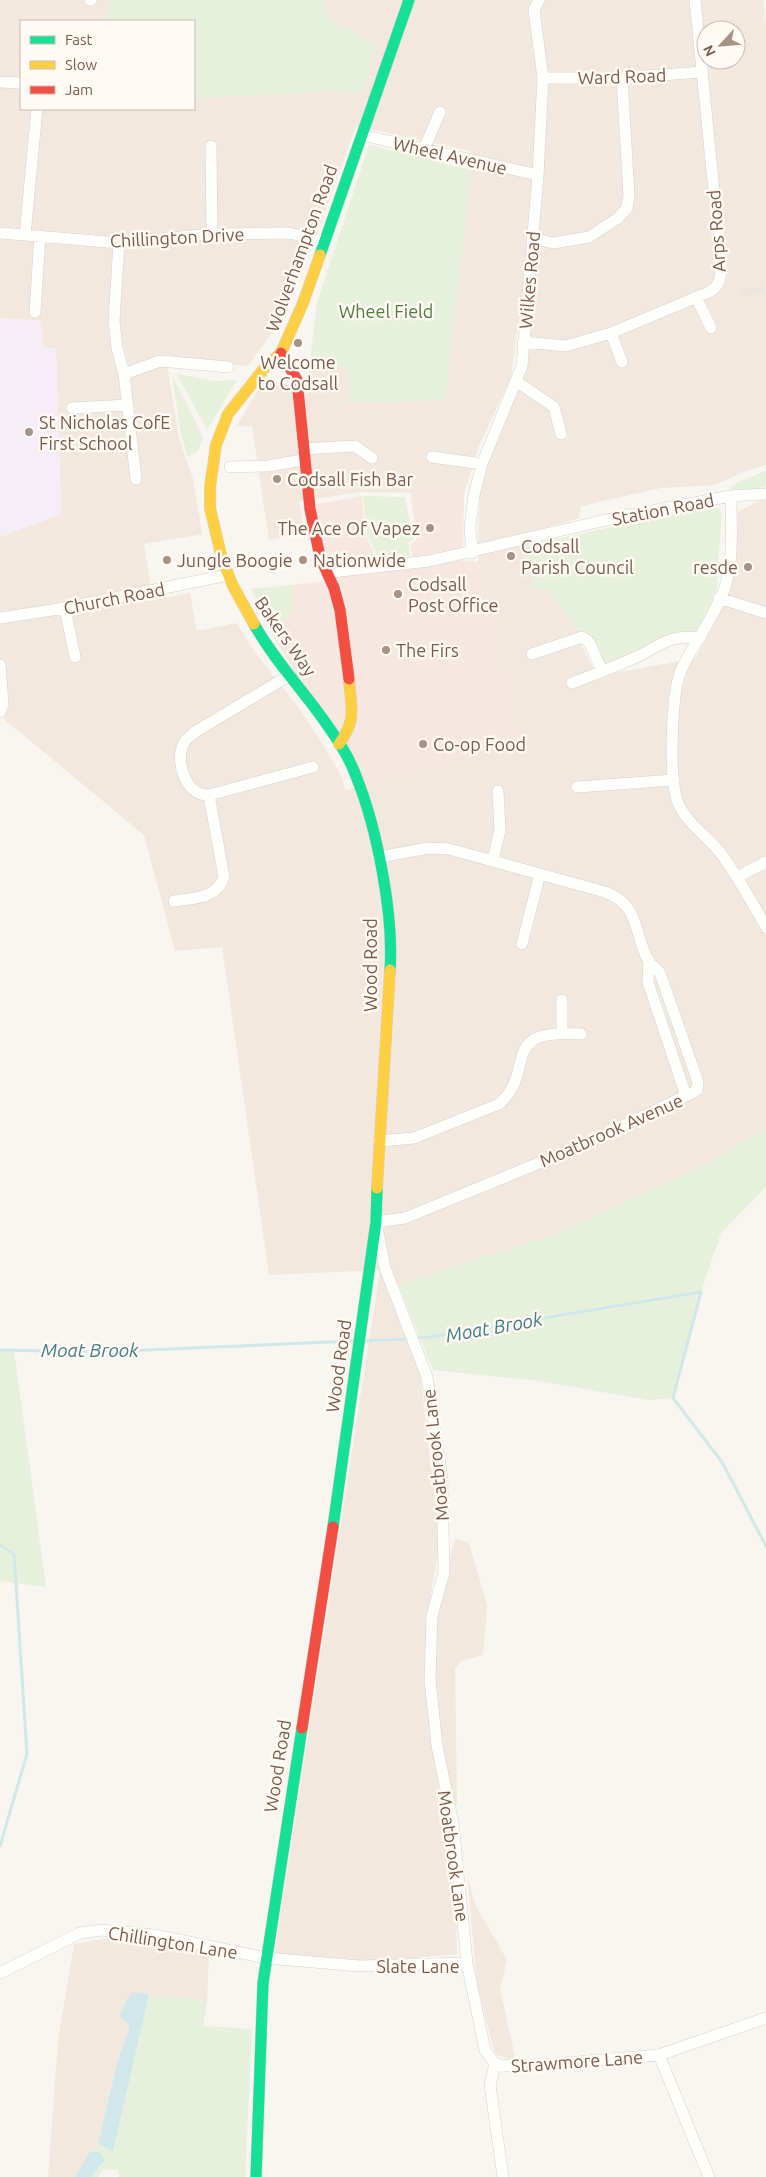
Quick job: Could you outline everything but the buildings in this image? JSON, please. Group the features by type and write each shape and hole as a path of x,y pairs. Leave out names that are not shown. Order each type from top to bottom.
{"street":[{"name":"Wolverhampton Road","path":"325,570 319,552 303,455 297,380 281,353 303,304 409,0"},
{"name":"Wilkes Road","path":"472,552 470,527 474,496 482,464 522,366 538,175 543,78 534,10 539,0"},
{"name":"Arps Road","path":"523,342 566,346 611,333 715,288 721,279 721,261 695,0"},
{"name":"Ward Road","path":"543,78 622,78 701,72"},
{"path":"532,238 553,243 589,238 618,218 627,208 629,196 622,78"},
{"path":"0,82 20,83"},
{"path":"25,235 37,110"},
{"path":"424,150 440,112"},
{"name":"Wheel Avenue","path":"362,135 538,175"},
{"path":"211,146 212,234"},
{"name":"Chillington Drive","path":"0,233 119,243 212,234 289,232 324,241"},
{"path":"35,312 40,236"},
{"path":"119,243 114,321 117,348 124,374 136,479"},
{"path":"696,297 711,328"},
{"path":"611,333 622,362"},
{"name":"Bakers Way","path":"281,353 266,366 228,414 216,445 210,487 210,508 228,575 253,624 326,722 339,744"},
{"path":"124,374 160,362 228,367"},
{"path":"516,382 554,407 561,434"},
{"path":"72,408 128,405"},
{"path":"230,466 268,466 303,455 355,446 372,458"},
{"path":"432,457 482,464"},
{"name":"Station Road","path":"325,570 332,572 428,561 619,517 731,496 766,494"},
{"path":"731,496 729,566 725,586 700,638 682,669 676,686 674,780 678,800 685,816 712,843 737,877 766,927"},
{"path":"325,570 336,591 348,648 352,722 348,732 339,744"},
{"name":"Church Road","path":"0,618 65,608 228,575"},
{"path":"720,598 766,613"},
{"path":"65,608 75,658"},
{"path":"532,654 582,637 589,642 602,671"},
{"path":"572,684 634,659 667,640 678,637 700,638"},
{"path":"0,665 3,704 0,712"},
{"path":"290,675 195,732 183,744 181,758 187,784 198,794 209,795 313,767"},
{"name":"Wood Road","path":"256,2177 263,1983 266,1958 333,1528 376,1222 379,1141 391,957 387,905 379,856 364,800 356,776 339,744"},
{"path":"577,787 674,780"},
{"path":"493,860 500,830 498,791"},
{"path":"174,901 206,896 218,890 221,885 223,869 209,795"},
{"name":"Moatbrook Avenue","path":"376,1222 405,1218 583,1146 697,1090 698,1082 662,978 648,960 632,913 621,900 605,892 493,860 440,848 379,856"},
{"path":"737,877 766,862"},
{"path":"522,944 540,874"},
{"path":"562,1000 562,1033"},
{"path":"379,1141 414,1138 499,1104 509,1095 523,1051 528,1042 543,1035 581,1034"},
{"name":"Moatbrook Lane","path":"376,1222 384,1268 427,1377 442,1478 444,1572 432,1616 430,1680 437,1746 453,1823 467,1963"},
{"name":"Chillington Lane","path":"0,1973 80,1933 101,1930 155,1935 266,1958"},
{"name":"Slate Lane","path":"266,1958 360,1966 467,1963 486,2050 495,2064"},
{"name":"Strawmore Lane","path":"495,2064 517,2068 659,2055 766,2018"},
{"path":"659,2055 709,2177"},
{"path":"495,2064 490,2085 503,2177"}],"shaded area":[{"path":"0,0 108,0 106,20 20,20 20,110 195,110 195,98 334,92 363,93 376,45 330,19 324,0 763,0 766,27 766,465 748,470 714,485 661,488 581,506 579,518 525,534 533,589 546,589 576,627 580,635 580,642 597,676 696,658 729,594 737,552 738,512 766,497 766,1128 712,1161 555,1234 393,1286 392,1300 420,1375 440,1541 429,1605 426,1695 456,1913 457,1954 364,1963 274,1956 380,1270 269,1275 222,947 175,951 144,835 5,720 0,709 0,537 61,514 56,349 44,348 41,321 0,318","holes":["356,126 473,152 445,400 349,402 347,368 310,361 308,382 260,386 236,427 252,426 269,540 305,533 299,501 363,492 464,493 479,446 511,377 518,322 530,323 480,490 478,537 478,562 488,631 519,743 472,752 346,790 340,773 318,737 298,707 252,648 237,623 197,631 190,593 153,600 144,544 202,534 193,479 179,438 166,358 248,366 275,328 310,253"]},
{"path":"766,287 766,293 742,296 741,289"},
{"name":"St Nicholas CofE First School","path":"0,318 41,321 44,348 56,349 61,514 0,537"},
{"path":"410,492 464,493 463,560 478,562 488,631 519,743 472,752 364,785 272,634 292,612 292,585 330,581 312,505 362,496 365,533 377,561 412,558 411,544 417,539"},
{"path":"455,1538 469,1543 487,1605 483,1655 461,1661 455,1668 457,1805 452,1803 433,1677 436,1620"},
{"path":"467,1875 476,1906 507,1960 500,1989 516,2061 495,2054 477,1984"},
{"path":"107,1938 209,1950 207,2001 134,1992 130,2026 118,2060 98,2143 75,2177 48,2177 58,2040 74,1944"}],"green space":[{"path":"108,0 324,0 330,19 376,45 363,93 334,92 195,98 195,20 106,20"},
{"name":"Wheel Field","path":"369,145 472,170 445,400 349,403 347,368 310,361 317,302"},
{"path":"177,374 214,381 237,380 207,430"},
{"path":"172,375 203,437 198,451 188,457 181,434"},
{"path":"766,471 766,487 731,491 730,488 738,482"},
{"path":"363,496 405,497 413,540 408,542 410,556 379,559 367,534"},
{"path":"718,508 722,512 716,596 696,635 602,664 586,634 579,632 546,589 533,589 526,546 673,513"},
{"path":"292,585 292,612 272,634 251,589"},
{"path":"766,1128 766,1187 721,1233 701,1292 673,1398 648,1400 538,1381 433,1370 398,1284 555,1234 712,1161"},
{"path":"0,1350 14,1350 46,1587 0,1581"},
{"path":"149,1994 207,2001 203,2026 252,2029 245,2177 119,2177 118,2170 103,2169 98,2177 91,2177 104,2159 99,2152 90,2152 98,2143 113,2152"}],"water":[{"path":"133,1992 149,1994 113,2152 98,2143 118,2060 130,2026 120,2015 128,1997"},
{"path":"90,2152 99,2152 105,2159 91,2177 75,2177"}],"waterway":[{"name":"Moat Brook","path":"415,1338 701,1292 673,1398 722,1462 766,1546"},
{"name":"Moat Brook","path":"362,1341 409,1339"},
{"name":"Moat Brook","path":"0,1350 100,1352 354,1341"},
{"path":"0,1545 14,1554 27,1754 0,1846"}],"traffic: fast":[{"path":"320,255 409,0"},
{"path":"254,624 271,651 334,734 356,776 371,821 387,898 391,948 390,970"},
{"path":"333,1527 376,1222 377,1188"},
{"path":"256,2177 263,1983 302,1728"}],"traffic: slow":[{"path":"254,624 233,586 222,559 210,508 210,487 216,445 228,414 266,366 281,353 303,303 320,255"},
{"path":"339,744 345,736 351,721 349,679"},
{"path":"377,1188 390,970"}],"traffic: jam":[{"path":"281,353 297,380 310,509 320,557 334,588 340,610 349,679"},
{"path":"302,1728 333,1527"}],"place":[{"name":"Welcome to Codsall","path":"298,343"},
{"name":"St Nicholas CofE First School","path":"29,432"},
{"name":"Codsall Fish Bar","path":"277,479"},
{"name":"The Ace Of Vapez","path":"430,528"},
{"name":"Codsall Parish Council","path":"511,556"},
{"name":"Jungle Boogie","path":"167,560"},
{"name":"Nationwide","path":"303,560"},
{"name":"resde","path":"748,567"},
{"name":"Codsall Post Office","path":"398,594"},
{"name":"The Firs","path":"386,650"},
{"name":"Co-op Food","path":"423,744"}]}
